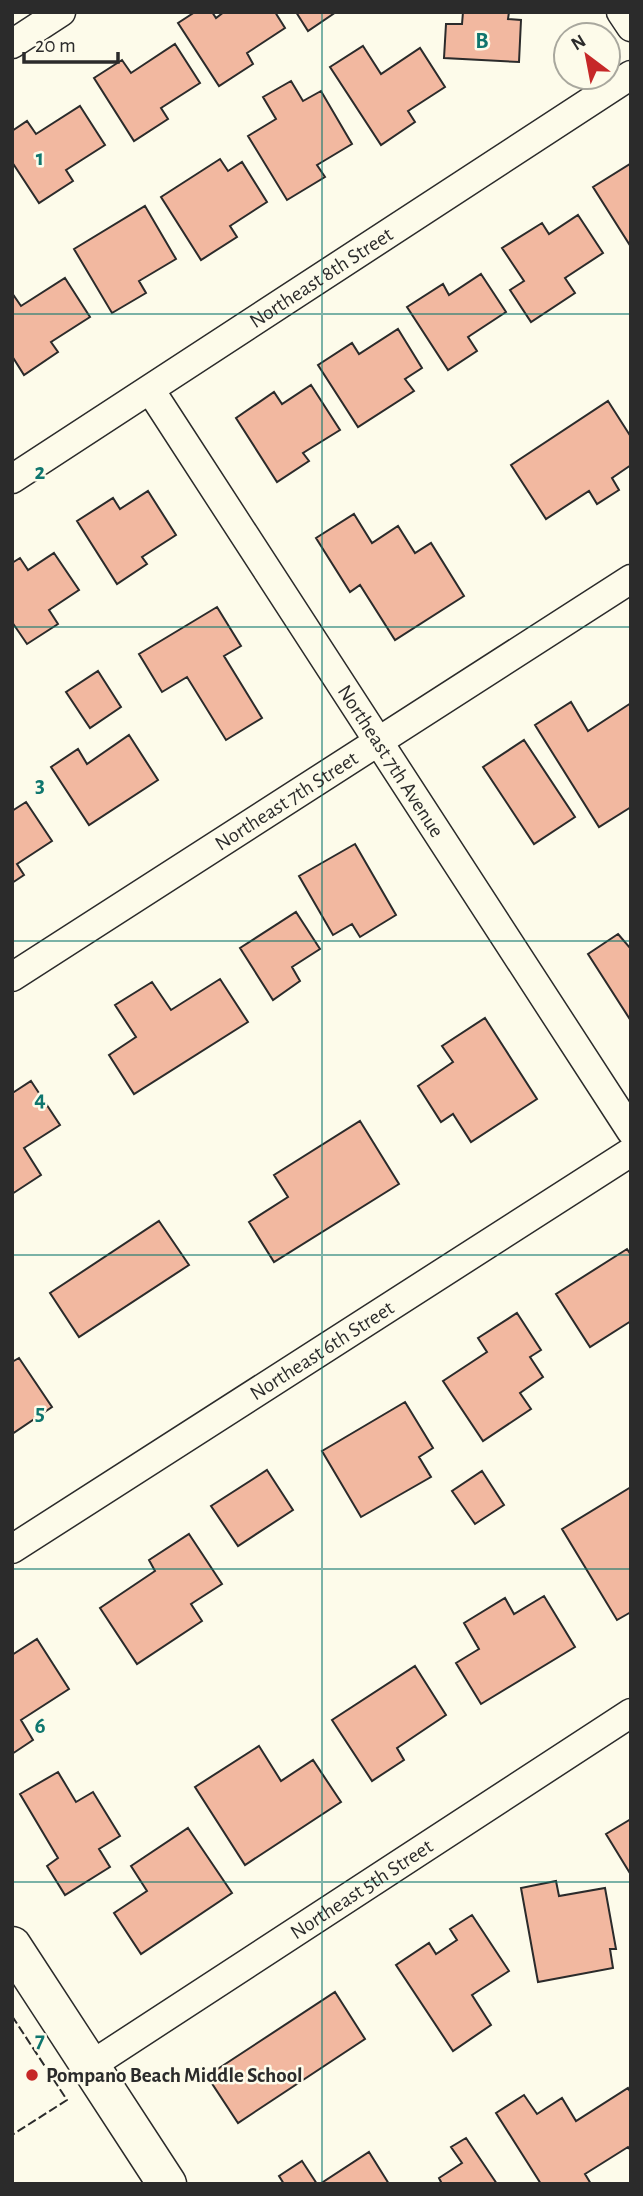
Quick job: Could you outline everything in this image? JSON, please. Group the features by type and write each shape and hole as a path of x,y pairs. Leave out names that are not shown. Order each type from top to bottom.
{"street":[{"path":"12,44 61,12"},
{"path":"621,12 631,27"},
{"name":"Northeast 8th Street","path":"12,479 151,391 631,75"},
{"name":"Northeast 7th Avenue","path":"151,391 631,1131"},
{"name":"Northeast 7th Street","path":"12,976 631,579"},
{"name":"Northeast 6th Street","path":"12,1549 631,1152"},
{"name":"Northeast 5th Street","path":"90,2066 631,1713"},
{"path":"12,1945 167,2184"}],"building":[{"path":"195,12 212,12 216,18 224,12 275,12 285,28 247,53 253,64 219,86 178,23"},
{"path":"296,12 336,12 308,31"},
{"path":"463,12 509,12 508,19 521,20 519,62 444,58 446,24 462,24"},
{"path":"175,44 200,83 161,108 168,119 134,141 94,78 122,60 131,73"},
{"path":"363,46 381,74 420,48 445,87 408,111 415,122 381,145 330,67"},
{"path":"291,81 303,101 321,91 352,144 317,165 325,177 287,200 248,136 276,119 263,97"},
{"path":"80,106 105,145 66,170 73,181 39,203 12,162 12,131 27,121 36,134"},
{"path":"220,159 228,171 242,162 267,202 230,226 237,237 201,260 161,197"},
{"path":"630,164 631,166 631,247 593,187"},
{"path":"145,206 176,259 139,281 146,293 112,313 74,249"},
{"path":"578,215 603,253 565,278 575,293 531,322 510,290 524,281 502,248 542,223 549,234"},
{"path":"481,274 506,312 468,337 477,351 448,370 407,307 443,284 449,295"},
{"path":"65,278 90,317 51,342 58,352 24,375 12,356 12,293 21,306"},
{"path":"398,329 422,368 405,379 414,391 358,427 318,365 352,343 359,354"},
{"path":"311,385 340,430 303,453 309,461 277,482 236,418 274,392 282,404"},
{"path":"608,401 631,437 631,465 612,478 619,490 597,504 589,491 546,519 511,465"},
{"path":"148,491 176,535 142,557 147,564 117,584 77,521 113,498 120,509"},
{"path":"354,514 372,543 398,526 415,553 431,543 464,596 395,640 360,585 350,592 316,538"},
{"path":"54,553 79,590 49,610 58,624 27,644 12,622 12,563 20,558 28,570"},
{"path":"217,607 241,646 224,656 262,718 226,740 187,677 162,692 139,654"},
{"path":"98,671 121,707 90,728 66,692"},
{"path":"571,702 588,731 631,703 631,807 599,827 535,725"},
{"path":"129,735 158,780 89,825 51,767 78,749 87,764"},
{"path":"524,740 575,817 534,844 483,767"},
{"path":"26,802 52,841 17,864 24,875 12,883 12,811"},
{"path":"355,844 396,915 360,937 352,924 333,935 299,876"},
{"path":"296,912 320,949 292,967 300,981 273,1000 240,948"},
{"path":"618,934 631,949 631,1021 588,954"},
{"path":"220,979 248,1022 134,1094 109,1055 136,1037 115,1005 152,982 171,1010"},
{"path":"485,1018 537,1099 471,1142 453,1114 441,1122 418,1086 453,1062 442,1046"},
{"path":"31,1081 60,1125 24,1148 41,1175 12,1194 12,1090 14,1092"},
{"path":"360,1121 399,1184 274,1262 249,1222 288,1197 274,1175"},
{"path":"159,1221 189,1265 79,1337 50,1293"},
{"path":"627,1249 631,1255 631,1321 590,1347 556,1294"},
{"path":"517,1313 541,1350 530,1357 543,1377 520,1393 531,1409 483,1441 443,1381 487,1352 478,1338"},
{"path":"19,1358 52,1407 12,1434 12,1362"},
{"path":"405,1402 433,1448 419,1457 431,1477 361,1517 322,1451"},
{"path":"267,1470 293,1510 238,1546 211,1506"},
{"path":"482,1471 504,1505 475,1524 452,1491"},
{"path":"631,1487 631,1612 617,1620 562,1529"},
{"path":"189,1534 222,1584 191,1604 202,1621 137,1664 100,1608 155,1571 149,1560"},
{"path":"544,1596 575,1647 481,1704 456,1663 479,1649 464,1623 505,1598 514,1614"},
{"path":"37,1639 69,1689 21,1720 33,1740 12,1754 12,1655"},
{"path":"415,1666 446,1715 397,1748 404,1760 372,1781 332,1720"},
{"path":"259,1746 281,1781 313,1760 341,1802 245,1865 195,1787"},
{"path":"58,1772 76,1802 93,1792 120,1836 99,1849 110,1867 65,1895 47,1866 58,1858 20,1794"},
{"path":"631,1819 631,1875 606,1834"},
{"path":"188,1828 232,1893 141,1954 114,1913 147,1891 131,1866"},
{"path":"556,1881 559,1896 605,1888 616,1949 610,1949 613,1968 538,1982 521,1888"},
{"path":"472,1915 509,1971 472,1995 491,2025 453,2051 396,1965 429,1943 436,1954 457,1940 450,1929"},
{"path":"335,1992 365,2039 238,2123 207,2076"},
{"path":"628,2088 631,2093 631,2151 628,2147 585,2174 591,2184 541,2184 496,2113 524,2095 537,2114 562,2098 576,2121"},
{"path":"466,2138 497,2184 442,2184 439,2178 462,2163 451,2147"},
{"path":"369,2152 389,2184 320,2184"},
{"path":"302,2161 317,2184 284,2184 279,2176"}],"fence":[{"path":"12,2016 67,2100 12,2135"}],"place":[{"name":"Pompano Beach Middle School","path":"32,2075"}]}
